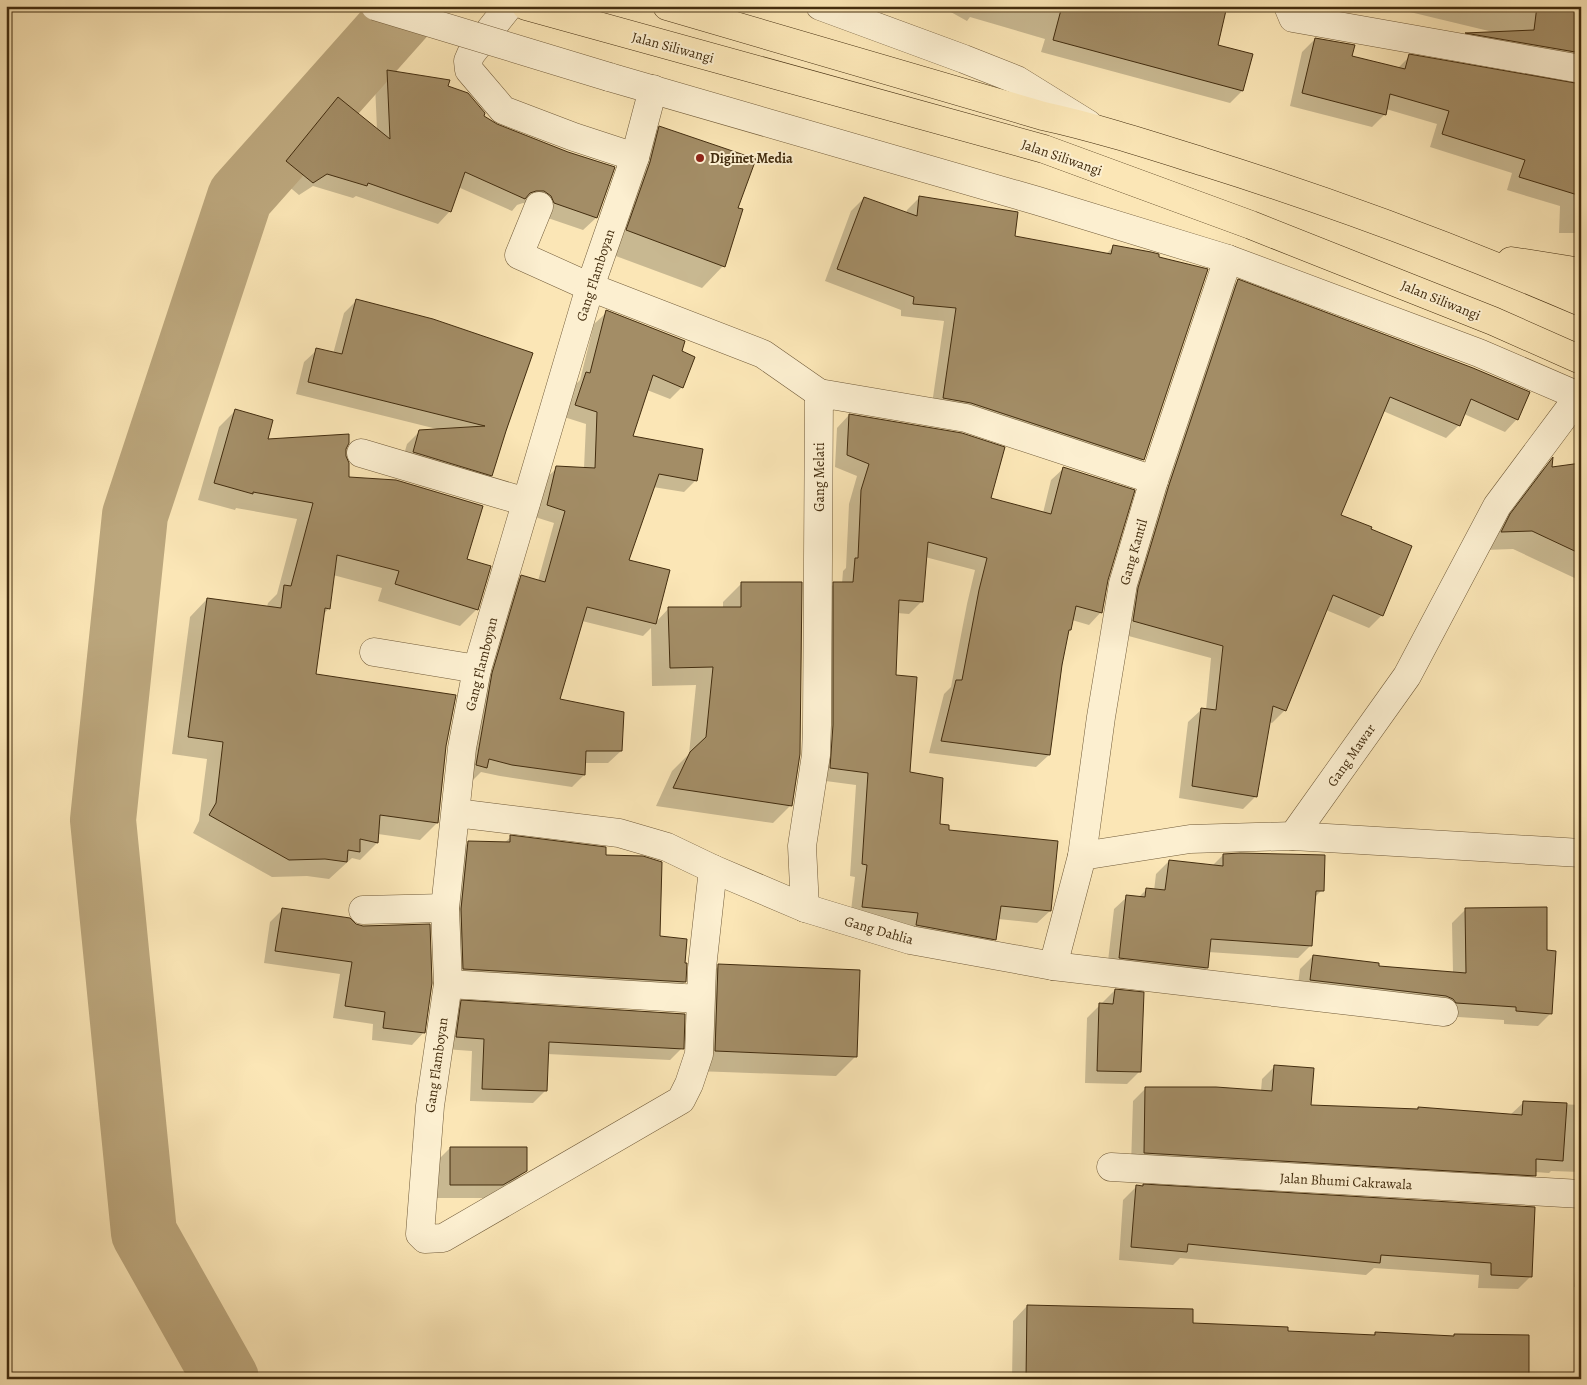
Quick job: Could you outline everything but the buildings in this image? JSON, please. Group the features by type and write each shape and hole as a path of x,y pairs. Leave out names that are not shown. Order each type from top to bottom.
{"highway":[{"name":"Jalan Siliwangi","path":"526,6 1044,149 1251,225 1492,320 1581,360"},
{"path":"667,6 1043,116 1092,127 1302,193 1458,252 1581,302"},
{"path":"1458,252 1581,272"}],"street":[{"path":"375,6 653,90 1038,201 1228,259 1479,353 1580,397"},
{"path":"509,6 471,54 468,61 469,70 503,110 574,137 635,157"},
{"path":"820,6 1017,80 1092,127"},
{"path":"1288,6 1294,18 1581,69"},
{"name":"Gang Flamboyan","path":"653,90 635,157 590,287 477,669 462,748 445,908 448,984 430,1106 420,1234 425,1239 443,1238 681,1100 689,1084 699,1054 700,999"},
{"path":"539,206 520,255 590,287 763,354 819,392 966,418 1154,480"},
{"name":"Gang Kantil","path":"1082,856 1101,717 1123,584 1154,480 1228,259"},
{"name":"Gang Melati","path":"805,908 802,846 816,755 818,725 819,392"},
{"name":"Gang Mawar","path":"1294,836 1407,676 1497,506 1580,397"},
{"path":"361,453 526,502"},
{"path":"374,652 477,669"},
{"name":"Gang Dahlia","path":"456,814 619,833 667,847 805,908 910,940 1053,966 1444,1012"},
{"path":"1053,966 1082,856 1190,840 1294,836 1581,853"},
{"path":"448,984 700,999 713,868"},
{"path":"363,910 445,908"},
{"name":"Jalan Bhumi Cakrawala","path":"1111,1167 1581,1194"}],"waterway":[{"path":"226,1379 144,1233 103,820 135,515 240,197 410,6"}],"place":[{"name":"Diginet Media","path":"700,158"}]}
